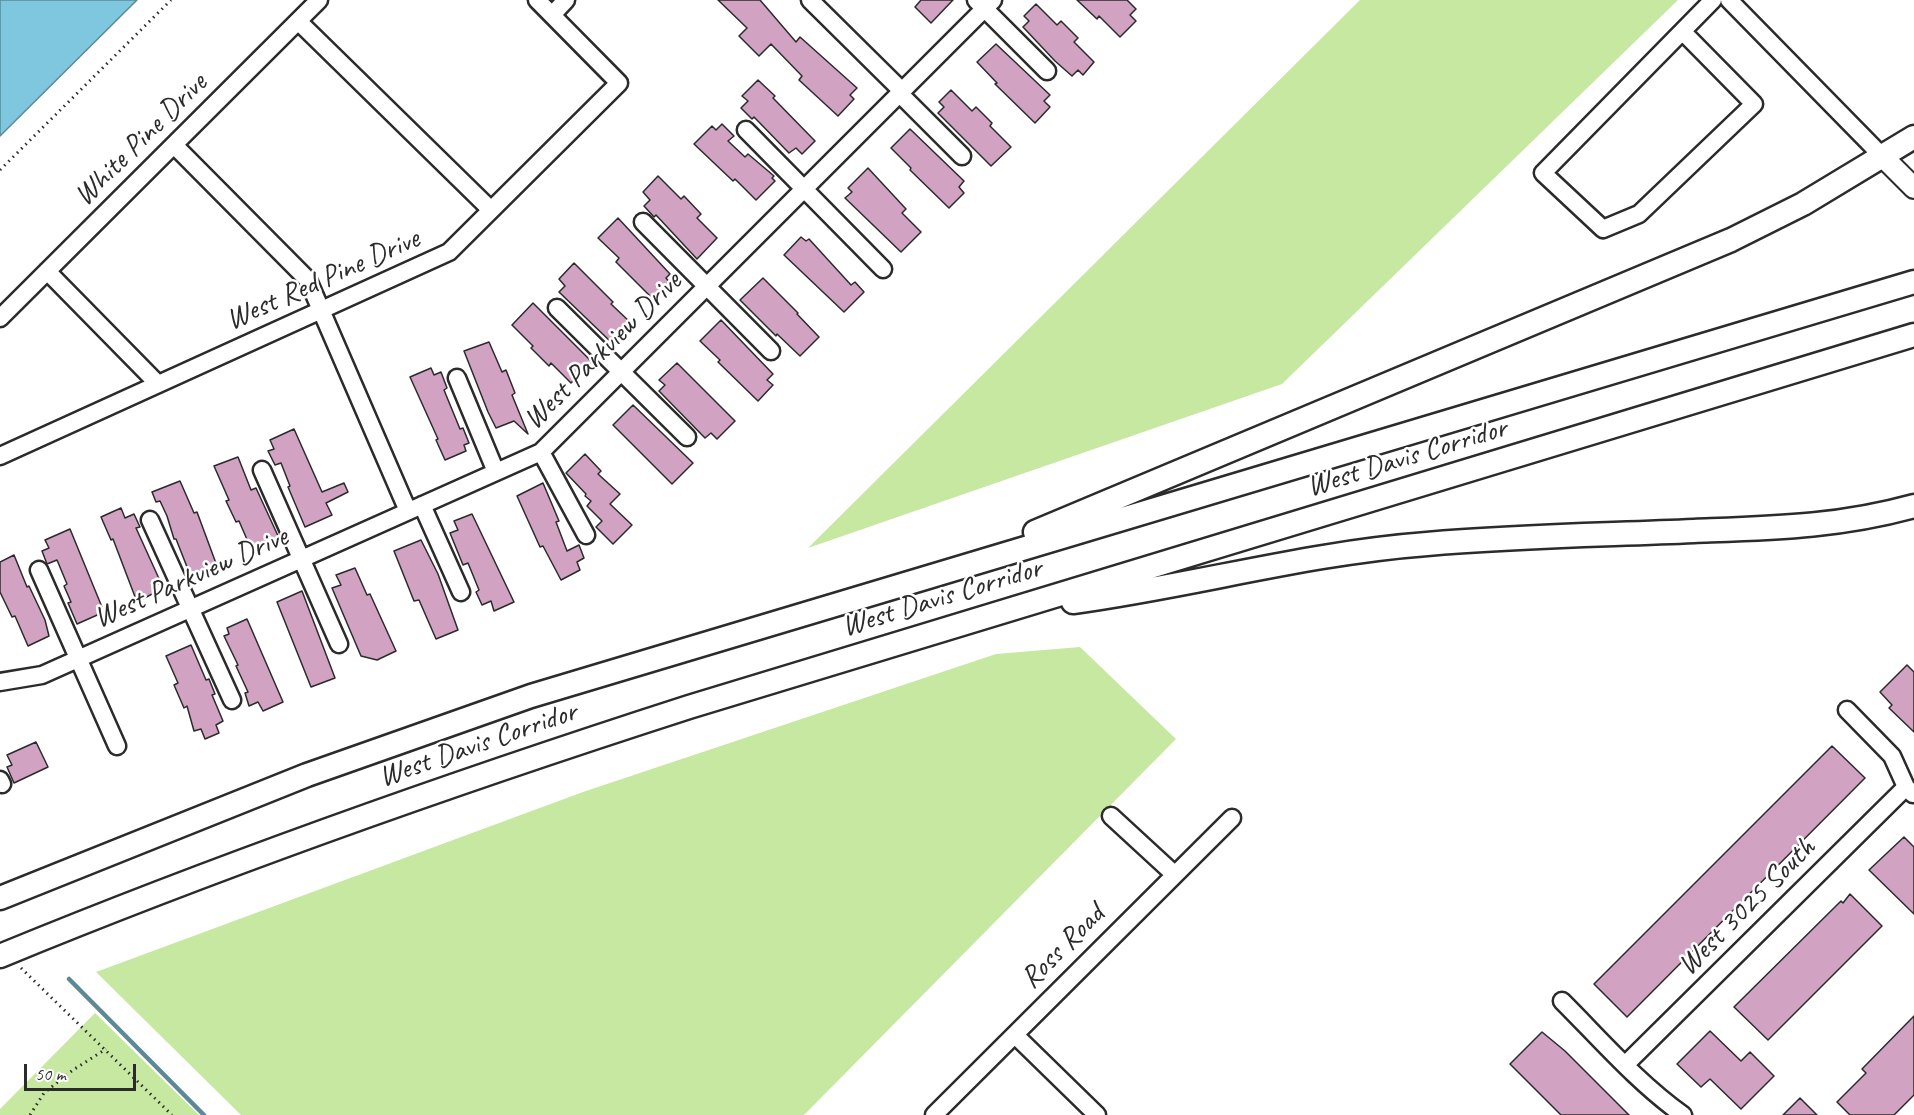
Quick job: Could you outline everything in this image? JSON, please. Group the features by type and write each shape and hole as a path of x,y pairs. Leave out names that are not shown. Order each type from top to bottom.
{"highway":[{"path":"946,571 1127,492 1731,240 1803,204 1914,136"},
{"name":"West Davis Corridor","path":"0,898 307,775 455,721 606,672 1910,283"},
{"name":"West Davis Corridor","path":"9,960 191,879 410,800 689,707 1914,335"},
{"path":"1000,611 1120,595 1291,561 1373,549 1478,540 1796,527 1857,520 1914,506"}],"main road":[{"path":"1882,156 1914,188"}],"street":[{"name":"White Pine Drive","path":"0,318 319,0"},
{"path":"537,0 552,15 566,0"},
{"path":"810,0 962,156"},
{"path":"1683,32 1754,104 1639,214 1603,229 1543,173 1713,0"},
{"path":"1729,0 1882,156"},
{"path":"985,3 1047,70"},
{"name":"West Parkview Drive","path":"0,682 42,675 541,452 901,92 985,3"},
{"name":"West Red Pine Drive","path":"0,456 449,252 619,83 552,15"},
{"path":"298,21 491,210"},
{"path":"746,130 883,268"},
{"path":"174,145 308,279 415,508 461,592"},
{"path":"643,222 771,351"},
{"path":"47,271 158,384"},
{"path":"557,308 687,436"},
{"path":"457,378 496,472"},
{"path":"541,452 586,535"},
{"path":"262,470 339,644"},
{"path":"150,520 232,700"},
{"path":"39,570 117,746"},
{"path":"1846,710 1892,756 1910,791"},
{"name":"West 3025 South","path":"1625,1065 1910,791"},
{"path":"1111,816 1174,874"},
{"name":"Ross Road","path":"934,1115 1232,818"},
{"path":"1562,1000 1625,1065 1665,1102 1683,1115"},
{"path":"1015,1035 1097,1115"}],"path":[{"path":"0,170 171,0"},
{"path":"9,960 106,1049 172,1115"},
{"path":"30,1115 44,1093 73,1070 106,1049"}],"green space":[{"path":"1360,0 1678,0 1282,384 808,548"},
{"path":"1080,647 1176,739 804,1115 241,1115 96,972 583,792 996,654"},
{"path":"95,1013 199,1115 0,1115 0,1109"}],"water":[{"path":"0,0 137,0 0,136"}],"building":[{"path":"718,0 760,0 796,42 800,37 857,88 850,95 854,99 838,116 799,80 802,76 771,44 759,56 739,36 747,28"},
{"path":"921,0 953,0 931,23 915,7"},
{"path":"1077,0 1127,0 1136,9 1130,15 1136,21 1120,37 1099,16 1097,19"},
{"path":"1036,4 1057,25 1061,21 1078,38 1074,42 1094,62 1083,75 1078,70 1072,76 1023,27 1029,21 1024,16"},
{"path":"996,44 1050,95 1044,101 1050,107 1035,123 995,84 997,83 977,62"},
{"path":"758,80 815,141 802,154 796,148 789,153 754,117 752,119 741,108 748,101 742,96"},
{"path":"951,90 972,111 976,107 992,123 990,126 1011,147 991,166 938,113 944,107 939,102"},
{"path":"722,124 734,136 728,141 745,157 748,154 774,176 772,178 775,181 756,200 694,144 712,126 716,130"},
{"path":"910,129 964,181 959,187 964,193 949,208 891,148"},
{"path":"868,168 906,209 902,213 921,232 901,252 845,198 852,192 848,188"},
{"path":"658,176 681,199 684,196 701,214 697,218 717,238 697,259 656,215 654,217 644,206 650,200 643,192"},
{"path":"618,218 670,274 666,278 670,283 653,299 616,262 619,258 598,238"},
{"path":"801,237 806,241 809,239 851,285 855,282 864,292 844,312 784,255"},
{"path":"574,263 631,323 612,343 559,292 565,286 559,279"},
{"path":"763,278 819,337 800,356 740,300"},
{"path":"533,303 592,362 571,383 551,363 549,366 512,325"},
{"path":"721,320 773,374 767,380 773,385 758,401 700,341"},
{"path":"489,342 502,372 506,370 515,393 512,395 528,434 514,421 496,428 488,412 464,351"},
{"path":"677,363 735,421 717,439 711,433 705,438 659,391 665,385 659,380"},
{"path":"431,368 434,375 441,372 447,388 444,390 460,429 463,428 469,443 464,445 466,451 445,460 410,377"},
{"path":"633,405 693,463 672,484 613,425"},
{"path":"294,429 322,492 344,483 348,492 326,503 332,515 305,527 288,487 290,486 281,463 275,465 268,451 274,449 270,440"},
{"path":"585,454 601,471 598,474 620,494 610,504 632,525 613,544 596,527 602,521 587,506 591,501 566,473"},
{"path":"238,457 251,490 256,488 279,538 252,551 239,521 236,522 226,501 229,500 214,466"},
{"path":"180,481 194,513 197,512 217,566 191,577 176,539 174,539 167,516 160,501 156,502 152,492"},
{"path":"543,483 559,521 556,522 567,551 579,545 584,558 577,562 580,570 561,580 543,546 540,547 517,496"},
{"path":"121,508 125,518 134,514 140,527 136,528 161,583 154,585 156,592 137,602 113,539 111,540 101,517"},
{"path":"472,514 514,602 494,611 491,601 482,605 476,592 479,590 468,563 463,565 450,533 458,530 454,521"},
{"path":"70,529 104,612 77,624 68,603 71,602 64,586 67,584 57,560 47,564 42,551 49,548 45,540"},
{"path":"421,540 438,574 458,630 436,639 419,600 414,601 394,551"},
{"path":"14,555 27,587 29,586 45,620 49,636 28,646 15,616 12,617 0,592 0,562"},
{"path":"355,568 367,595 370,594 396,651 377,660 361,656 332,588 341,585 336,575"},
{"path":"302,591 335,678 311,687 277,602"},
{"path":"247,619 283,702 263,711 258,702 249,706 245,693 248,692 224,636 229,634 227,628"},
{"path":"191,645 206,680 209,679 215,694 212,695 223,721 216,725 219,733 205,739 201,729 194,731 187,706 184,708 174,685 178,683 166,656"},
{"path":"1907,665 1914,672 1914,732 1889,708 1892,705 1880,692"},
{"path":"36,742 48,767 14,783 7,767 12,765 7,755"},
{"path":"1832,746 1865,778 1627,1017 1594,984"},
{"path":"1904,837 1914,847 1914,914 1869,870"},
{"path":"1850,894 1882,926 1768,1040 1734,1007"},
{"path":"1914,1016 1914,1095 1894,1115 1850,1115 1837,1102 1866,1073 1862,1069"},
{"path":"1710,1031 1741,1061 1750,1052 1774,1076 1741,1109 1710,1079 1701,1087 1677,1064"},
{"path":"1542,1032 1565,1051 1629,1115 1561,1115 1510,1064"},
{"path":"1800,1098 1817,1115 1783,1115"}],"waterway":[{"path":"69,979 204,1115"}]}
